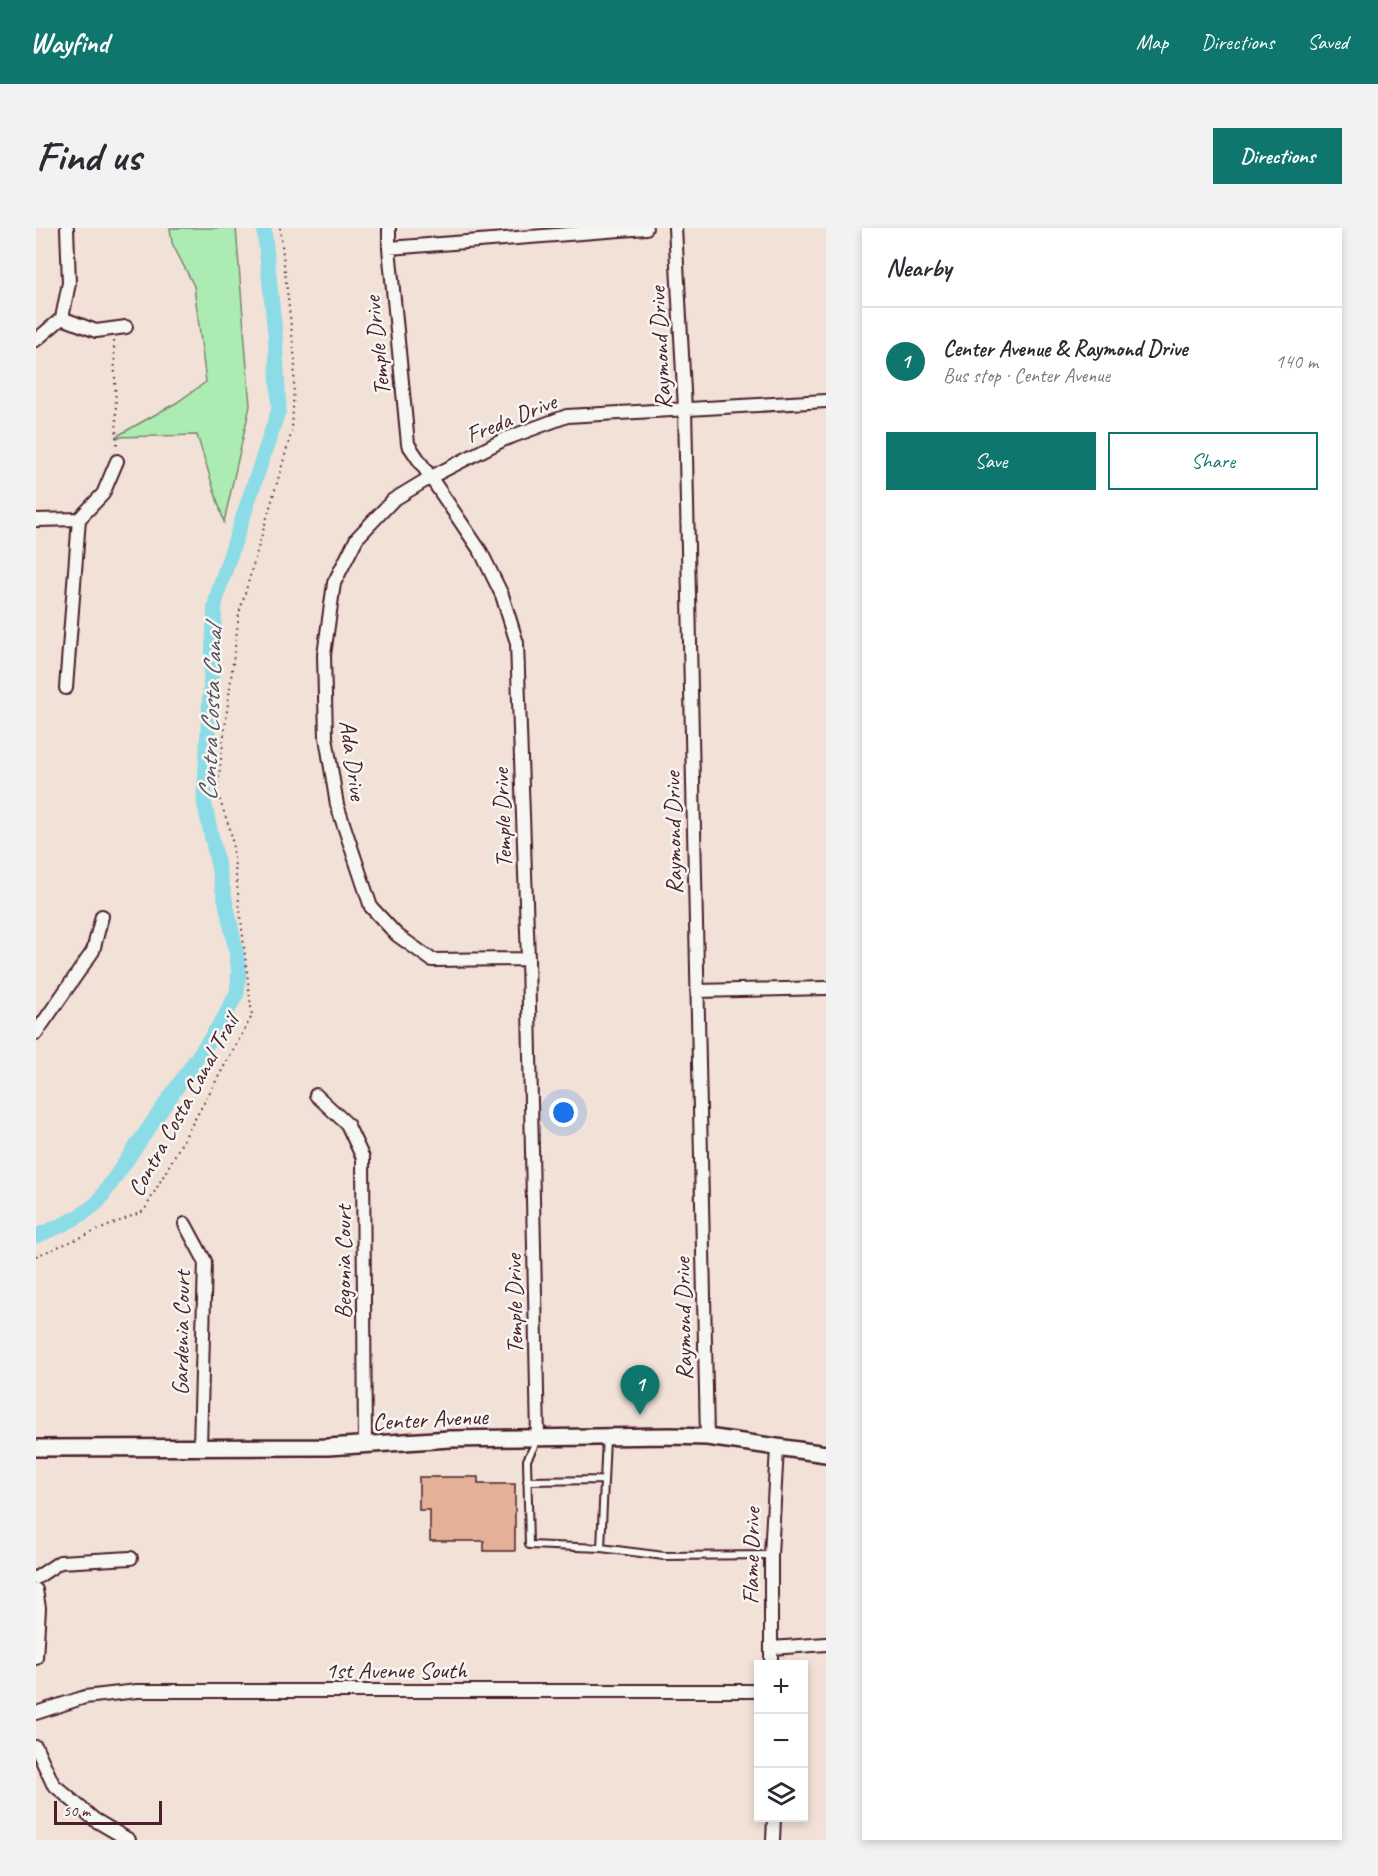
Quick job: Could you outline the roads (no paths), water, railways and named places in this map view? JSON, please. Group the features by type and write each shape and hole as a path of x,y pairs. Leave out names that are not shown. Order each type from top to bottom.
{"street":[{"path":"36,340 62,318 69,283 67,228"},
{"name":"Temple Drive","path":"388,228 408,444 481,552 502,595 517,643 528,959 538,1438"},
{"path":"389,248 646,228"},
{"name":"Raymond Drive","path":"675,228 685,409 707,1437"},
{"path":"62,318 96,331 120,328"},
{"name":"Freda Drive","path":"431,477 505,439 567,416 826,401"},
{"path":"66,688 79,519 103,494 117,461"},
{"name":"Ada Drive","path":"431,477 393,500 357,538 334,583 324,655 326,738 337,805 371,907 397,935 432,960 528,959"},
{"path":"36,520 79,519"},
{"path":"36,1033 93,951 102,916"},
{"path":"697,991 826,988"},
{"name":"Begonia Court","path":"316,1095 347,1124 363,1158 365,1445"},
{"name":"Gardenia Court","path":"185,1224 205,1261 200,1447"},
{"name":"Center Avenue","path":"36,1448 365,1445 450,1439 707,1437 826,1454"},
{"name":"Flame Drive","path":"771,1660 771,1555 777,1448"},
{"path":"36,1578 60,1562 131,1558"},
{"path":"36,1590 39,1608 36,1658"},
{"path":"772,1648 826,1644"},
{"name":"1st Avenue South","path":"36,1713 84,1697 137,1691 754,1691"},
{"path":"36,1747 53,1784 95,1820 129,1840"},
{"path":"773,1840 774,1822"}],"lane":[{"path":"601,1548 606,1437"},
{"path":"538,1438 527,1460 529,1545 601,1548 664,1556 771,1555"},
{"path":"527,1481 604,1480"}],"waterway":[{"name":"Contra Costa Canal","path":"36,1236 69,1222 98,1202 223,1020 237,993 239,973 236,950 204,801 215,605 279,409 275,333 264,228"}],"place":[{"name":"Center Avenue & Raymond Drive","path":"640,1415"}]}
